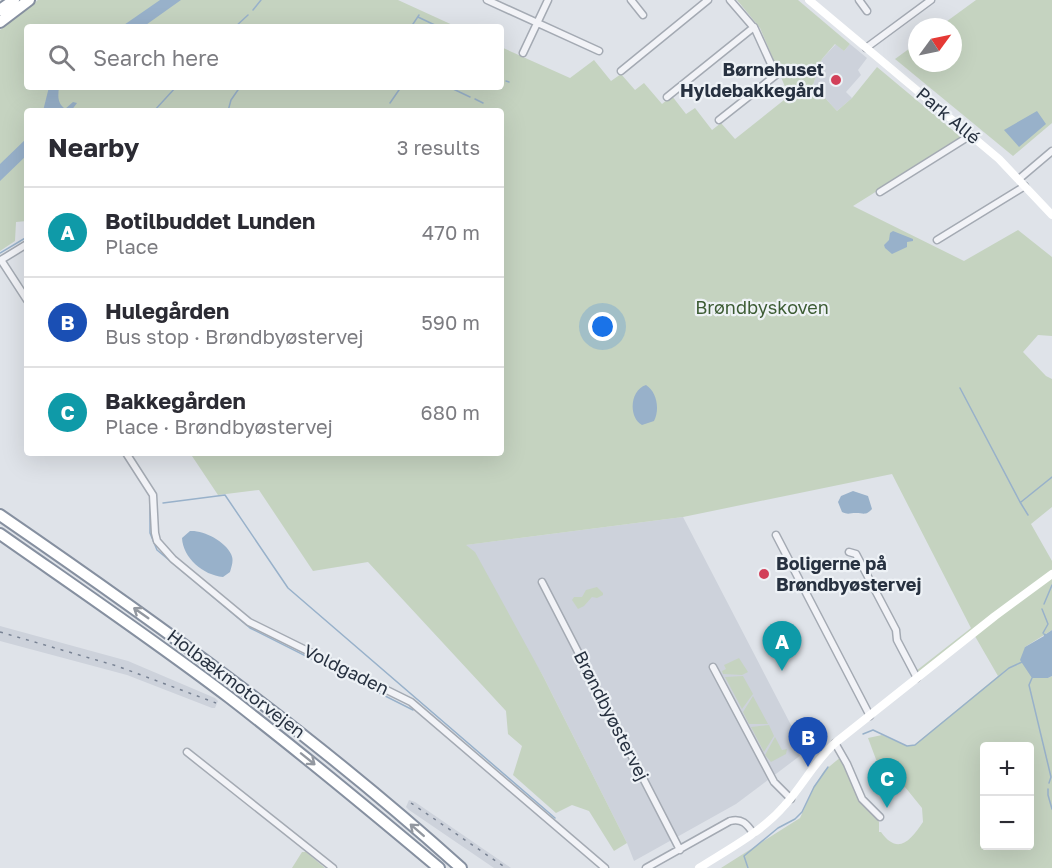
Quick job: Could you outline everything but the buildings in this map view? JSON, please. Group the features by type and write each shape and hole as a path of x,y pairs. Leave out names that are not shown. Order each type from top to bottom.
{"highway":[{"path":"1,10 14,0"},
{"path":"0,22 29,0"},
{"path":"0,510 26,532"},
{"name":"Holbækmotorvejen","path":"0,515 147,617 302,734 461,868"},
{"name":"Holbækmotorvejen","path":"0,534 138,629 229,697 373,812 438,868"},
{"path":"0,542 52,570"}],"street":[{"path":"487,0 599,51"},
{"path":"523,53 548,0"},
{"path":"631,0 643,15"},
{"path":"621,70 708,0"},
{"path":"720,120 776,75 754,27 730,0"},
{"name":"Park Allé","path":"809,0 971,135 1052,215"},
{"path":"859,0 867,10"},
{"path":"866,48 931,0"},
{"path":"667,98 754,27"},
{"path":"880,192 971,135"},
{"path":"937,240 1022,183 1052,151"},
{"path":"24,246 1,260 24,295"},
{"name":"Voldgaden","path":"128,456 153,495 154,532 157,541 173,559 249,622 411,702 605,868"},
{"path":"776,536 870,716"},
{"path":"849,552 856,554 896,630 897,639 917,678"},
{"path":"699,868 767,824 791,799 817,762 835,743 995,616 1052,574"},
{"name":"Brøndbyøstervej","path":"542,582 680,850"},
{"path":"713,666 774,782 791,799"},
{"path":"835,743 862,799 880,817"},
{"path":"187,752 333,868"},
{"path":"646,868 735,820 744,822 753,833"}],"shaded area":[{"name":"Børnehuset Hyldebakkegård","path":"836,44 844,51 850,44 867,58 858,70 861,75 846,92 852,98 837,111 813,85 822,59"},
{"path":"683,517 805,752 736,804 634,861 543,676 465,545"},
{"path":"0,626 128,661 218,701 215,708 212,708 127,675 0,641"},
{"path":"409,800 511,868 494,868 409,810 406,807"}],"green space":[{"name":"Brøndbyskoven","path":"38,0 398,0 450,24 24,24 24,90 504,90 504,48 570,78 594,60 611,81 621,74 635,90 644,83 662,104 672,96 686,114 695,108 712,130 721,123 735,139 789,96 760,28 737,0 798,0 850,44 844,51 835,44 822,59 813,85 837,111 852,98 877,67 962,138 853,206 964,261 1018,230 1052,257 1052,336 1038,335 1023,352 1046,376 1052,379 1052,507 1031,524 1052,561 1052,630 1025,647 1048,678 1052,676 1052,868 721,868 800,818 824,771 842,756 879,822 879,832 893,843 904,843 914,835 923,822 922,808 905,787 896,790 880,770 868,738 882,735 907,746 914,745 998,676 972,631 920,672 916,671 971,628 892,474 683,517 466,545 475,552 543,676 627,843 614,851 589,811 572,805 556,813 513,775 522,746 508,734 506,711 368,562 313,571 259,490 218,495 192,456 504,456 504,108 24,108 24,221 16,222 15,241 0,251 0,30"},
{"path":"976,0 1052,0 1052,123 1013,156 911,72 962,72 962,18 951,18"},
{"path":"908,50 908,70 895,59"},
{"path":"597,587 603,595 597,598 592,597 578,609 572,600 574,597 582,597 586,590"},
{"path":"739,658 748,672 742,675 723,674 722,671 726,669 724,665"},
{"path":"743,676 753,694 742,709 725,677"},
{"path":"753,696 768,724 749,724 743,712"},
{"path":"769,725 774,736 764,752 751,727"},
{"path":"775,737 782,750 787,749 786,754 771,762 765,755"},
{"path":"302,852 306,852 325,868 292,868"}],"water":[{"path":"160,0 181,0 147,24 125,24"},
{"path":"48,90 59,90 59,102 64,108 44,108"},
{"path":"73,102 77,103 73,108 66,108"},
{"path":"1037,111 1046,124 1019,147 1004,130"},
{"path":"24,141 24,158 0,181 0,164"},
{"path":"893,231 913,241 907,242 907,247 892,254 884,245"},
{"path":"646,385 655,396 657,411 654,421 642,425 634,416 633,404 637,392"},
{"path":"853,491 868,496 872,509 868,513 847,514 842,512 838,502 841,496"},
{"path":"190,531 207,534 228,549 232,558 230,572 223,577 216,576 208,573 190,559 182,538"},
{"path":"1052,630 1052,676 1032,678 1020,660 1025,647 1044,636 1043,633 1046,634"}],"waterway":[{"path":"253,10 261,0"},
{"path":"238,24 248,15"},
{"path":"413,24 419,15"},
{"path":"418,17 433,24"},
{"path":"157,108 173,90"},
{"path":"229,108 238,90"},
{"path":"390,103 399,90"},
{"path":"455,90 470,97"},
{"path":"475,99 483,103"},
{"path":"0,253 24,239"},
{"path":"960,388 1028,515"},
{"path":"1021,502 1052,477"},
{"path":"163,503 225,495 288,588 555,818"},
{"path":"150,503 150,533 157,550 250,628 413,710"},
{"path":"1044,604 1052,585"},
{"path":"1042,609 1048,624 1043,633"},
{"path":"863,734 873,730 907,746 915,745 1009,668 1022,662"},
{"path":"1032,678 1029,685 1051,777 1049,783"},
{"path":"748,868 744,856 802,812 814,787 828,767"},
{"path":"1048,789 1052,809"}],"railway":[{"path":"0,632 117,666 216,703"},
{"path":"411,803 506,868"}],"place":[{"name":"Børnehuset Hyldebakkegård","path":"836,80"},
{"name":"Boligerne på Brøndbyøstervej","path":"764,574"},
{"name":"Botilbuddet Lunden","path":"782,671"},
{"name":"Hulegården","path":"808,767"},
{"name":"Bakkegården","path":"887,808"}]}
